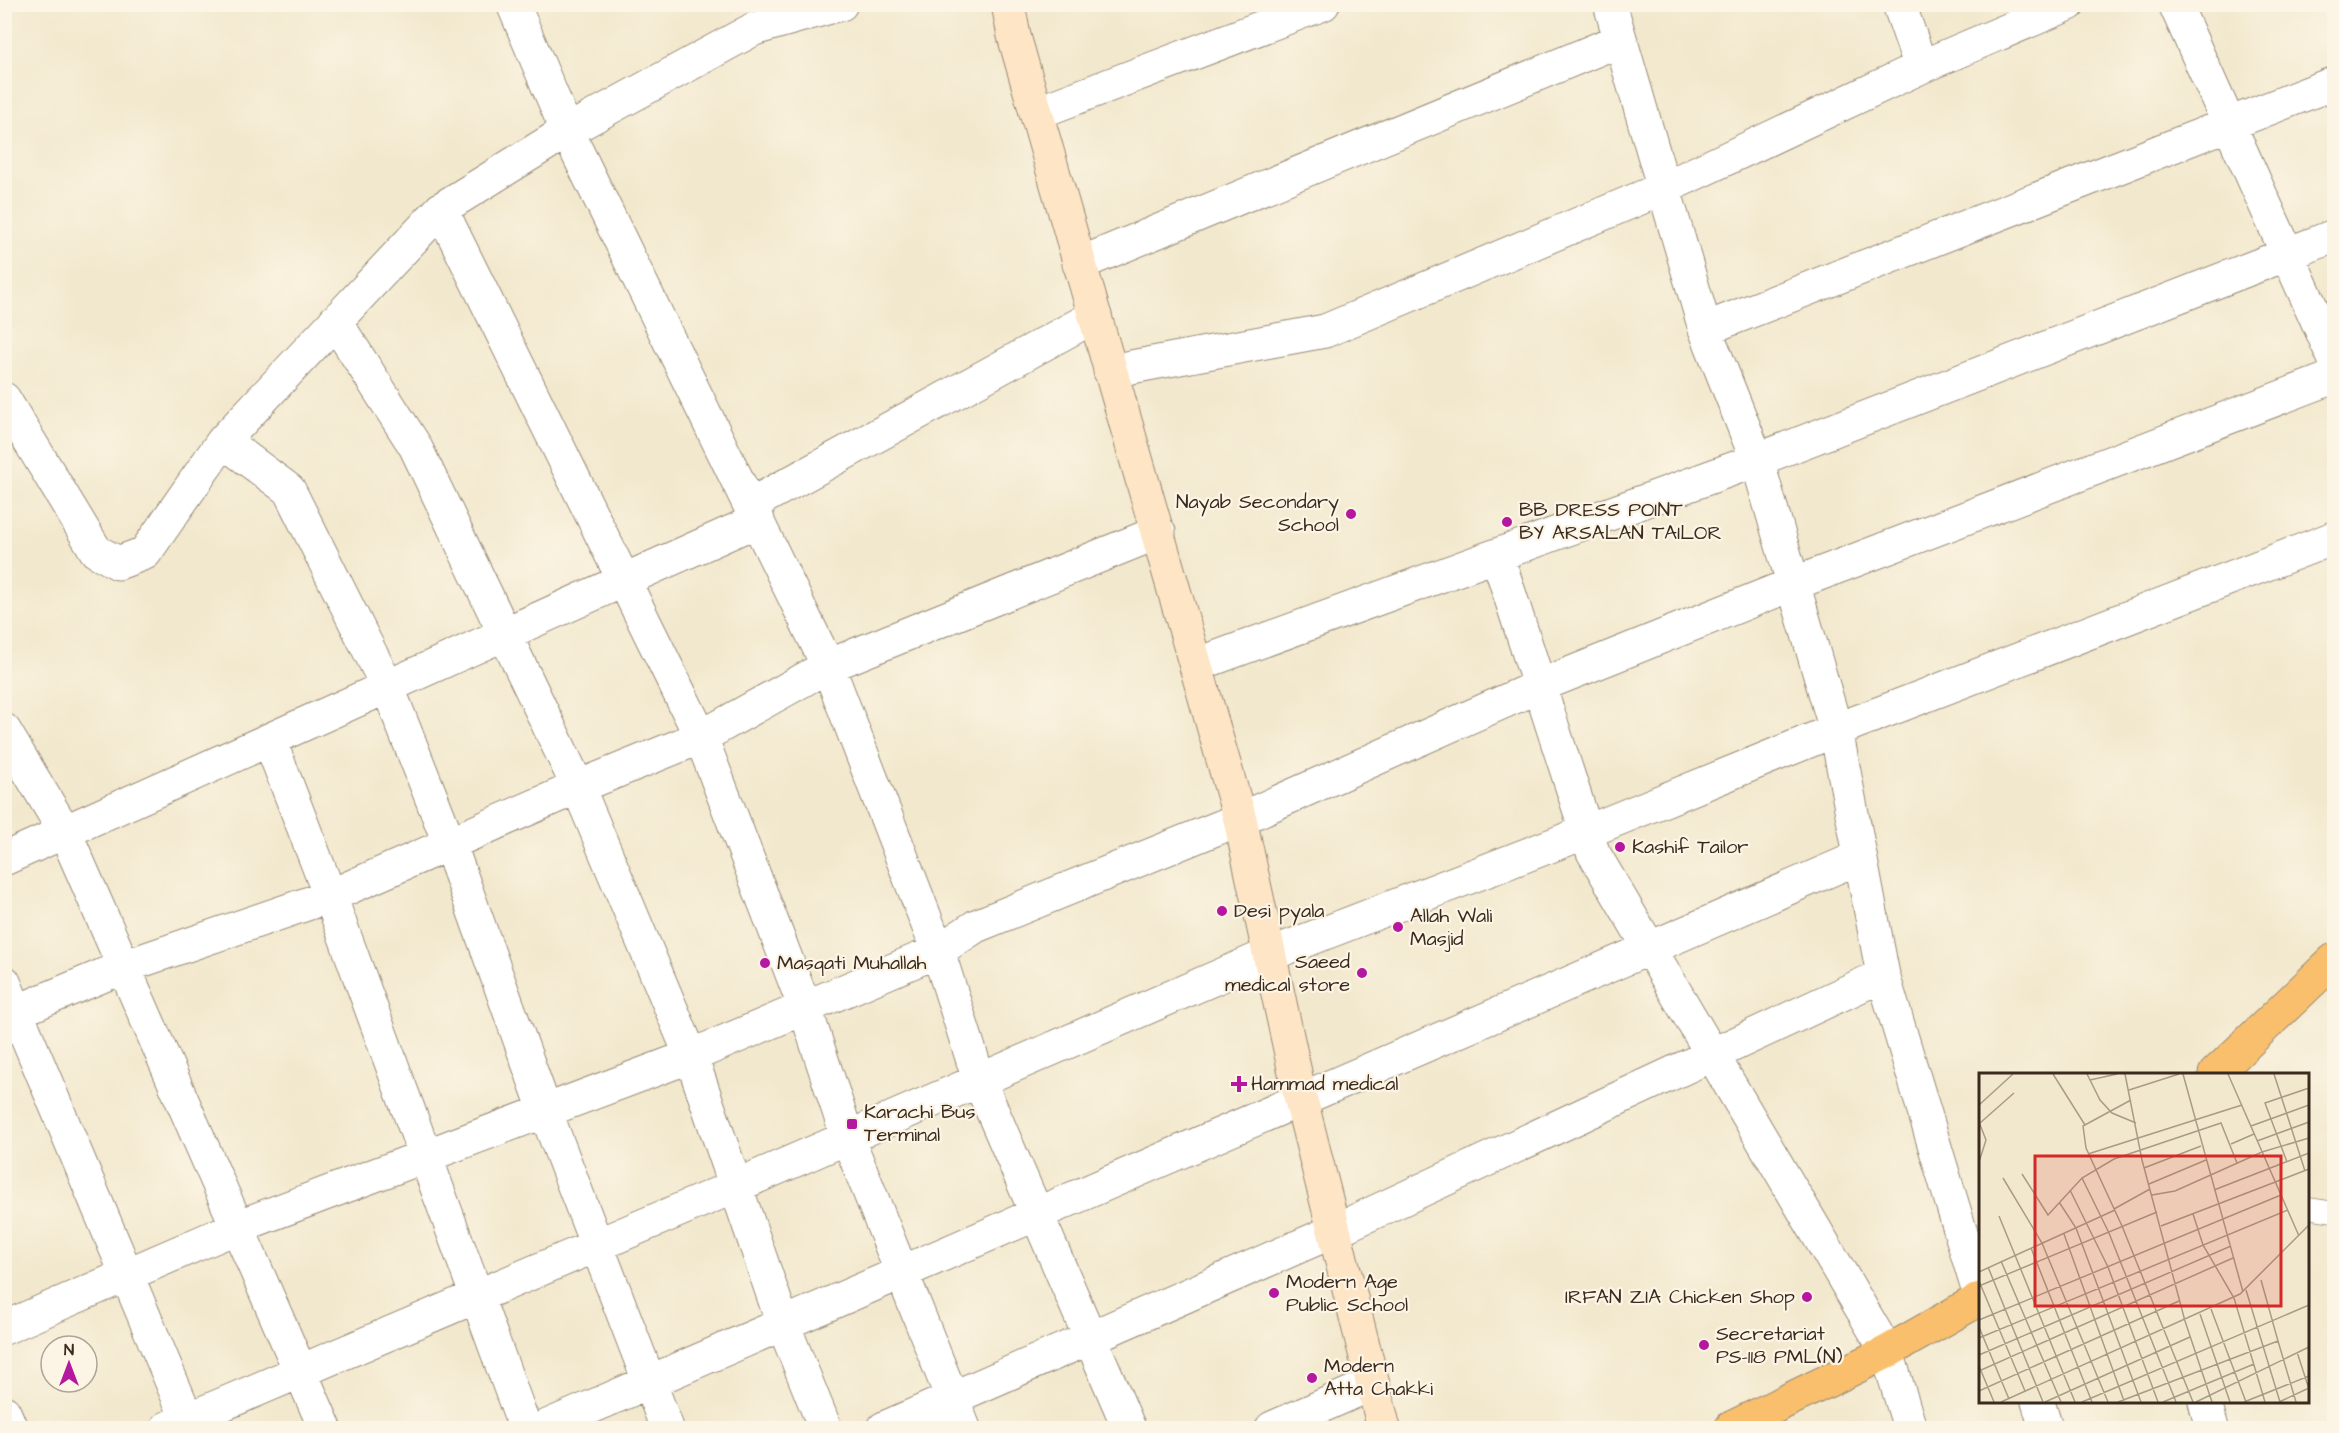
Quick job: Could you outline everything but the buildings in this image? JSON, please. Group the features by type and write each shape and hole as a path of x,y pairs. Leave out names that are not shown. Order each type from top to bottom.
{"main road":[{"path":"1008,4 1014,36 1240,819 1301,1100 1384,1428"},
{"path":"2216,1073 2334,960"},
{"path":"1731,1428 1887,1353 1979,1298"}],"street":[{"path":"513,4 567,131 828,666 938,951 979,1080 1129,1428"},
{"path":"4,399 96,551 118,563 145,553 223,441 441,208 567,131 754,29 841,4"},
{"path":"1036,113 1323,4"},
{"path":"1610,4 1705,329 1757,460 1836,730 1883,975 1979,1294"},
{"path":"1899,4 1921,67"},
{"path":"1110,371 1325,331 1664,188 1921,67 2069,4"},
{"path":"2175,4 2334,358"},
{"path":"1079,264 1620,39"},
{"path":"1705,329 2334,83"},
{"path":"441,208 701,737 806,1008 847,1136 964,1428"},
{"path":"1196,665 1757,460 2334,236"},
{"path":"4,859 625,582 754,512 1095,316"},
{"path":"335,321 416,446 578,787 691,1056 783,1324 825,1428"},
{"path":"4,1328 237,1227 424,1154 546,1113 806,1008 938,951 976,926 1240,819 1539,686 1793,584 2334,377"},
{"path":"223,441 289,490 388,688 450,845 546,1113 667,1428"},
{"path":"1159,532 828,666 701,737 578,787 330,896 9,1004 126,1275 182,1426 300,1371 736,1186 1268,955 1586,832 1836,730 2334,538"},
{"path":"1497,555 1593,852 1887,1353 1910,1428"},
{"path":"4,730 65,832 325,1428"},
{"path":"270,741 330,896 525,1428"},
{"path":"543,1428 1860,857"},
{"path":"884,1428 1334,1231 1883,975"},
{"path":"1272,1428 1372,1384"},
{"path":"2039,1403 2046,1428"},
{"path":"2205,1403 2211,1428"},
{"path":"4,1412 11,1428"}],"lane":[{"path":"2309,1208 2334,1212"}],"place":[{"name":"Nayab Secondary School","path":"1351,514"},
{"name":"BB DRESS POINT BY ARSALAN TAILOR","path":"1507,522"},
{"name":"Kashif Tailor","path":"1620,847"},
{"name":"Desi pyala","path":"1222,911"},
{"name":"Allah Wali Masjid","path":"1398,927"},
{"name":"Masqati Muhallah","path":"765,963"},
{"name":"Saeed medical store","path":"1362,973"},
{"name":"Hammad medical","path":"1239,1084"},
{"name":"Karachi Bus Terminal","path":"852,1124"},
{"name":"Modern Age Public School","path":"1274,1293"},
{"name":"IRFAN ZIA Chicken Shop","path":"1807,1297"},
{"name":"Secretariat PS-118 PML(N)","path":"1704,1345"},
{"name":"Modern Atta Chakki","path":"1312,1378"}]}
